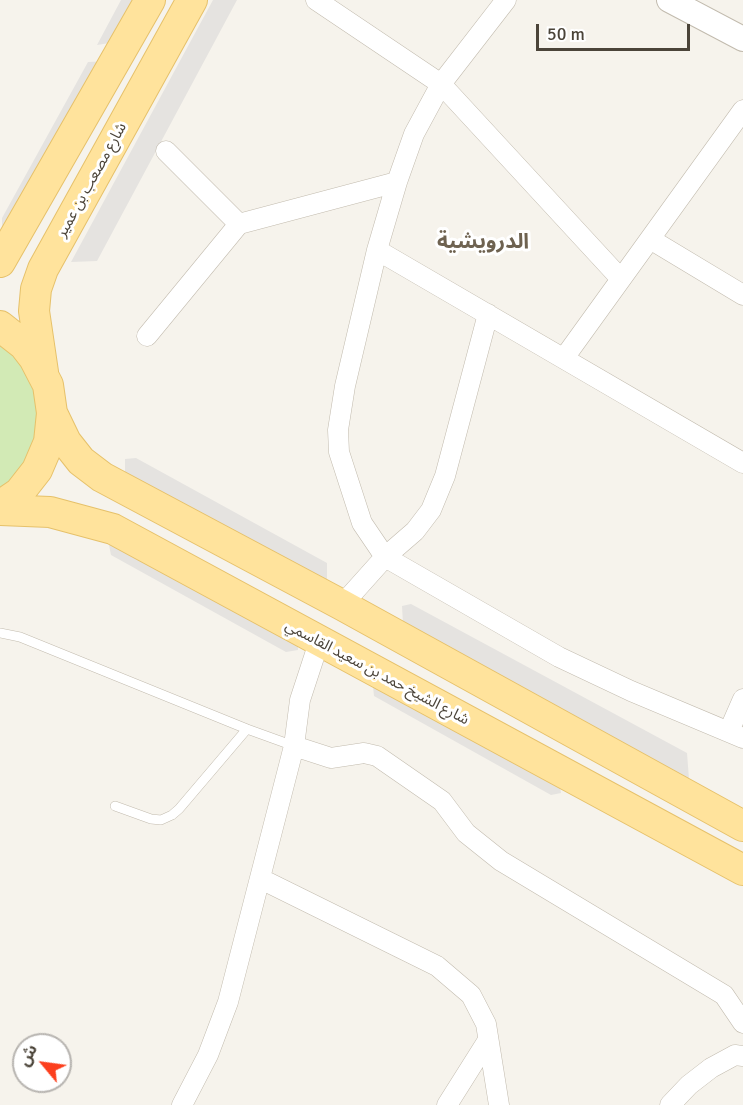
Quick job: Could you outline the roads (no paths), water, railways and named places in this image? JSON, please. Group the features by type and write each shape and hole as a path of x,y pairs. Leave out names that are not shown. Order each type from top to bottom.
{"main road":[{"path":"0,262 150,0"},
{"name":"شارع مصعب بن عمير","path":"43,372 34,311 36,289 43,269 192,0"},
{"path":"0,326 24,345 43,372 51,399 52,413 49,442 37,470 19,493 0,508"},
{"path":"52,413 66,442 81,461 102,477 342,605 743,826"},
{"name":"شارع الشيخ حمد بن سعيد القاسمي","path":"0,508 50,512 113,529 743,870"}],"street":[{"path":"316,0 441,84 620,278"},
{"path":"506,0 441,84 414,134 377,250 345,386 338,430 339,452 362,523 385,557 560,657 631,691 736,735 743,699"},
{"path":"669,0 743,39"},
{"path":"564,358 743,110"},
{"path":"166,151 239,224"},
{"path":"147,336 239,224 397,182"},
{"path":"650,239 743,295"},
{"path":"377,250 743,463"},
{"path":"342,605 385,557 415,531 430,510 445,476 488,314"},
{"path":"182,1105 208,1055 228,1002 294,746 300,700 319,642"},
{"path":"294,746 331,758 364,753 377,756 442,801 466,833 501,861 724,995 743,1023"},
{"path":"261,879 437,966 471,995 486,1024 499,1105"},
{"path":"447,1105 488,1040"},
{"path":"670,1105 689,1085 711,1068 735,1055 743,1056"}],"lane":[{"path":"0,633 20,637 294,746"},
{"path":"115,806 151,819 161,820 172,815 247,729"}],"district":[{"name":"الدرويشية","path":"483,242"}]}
